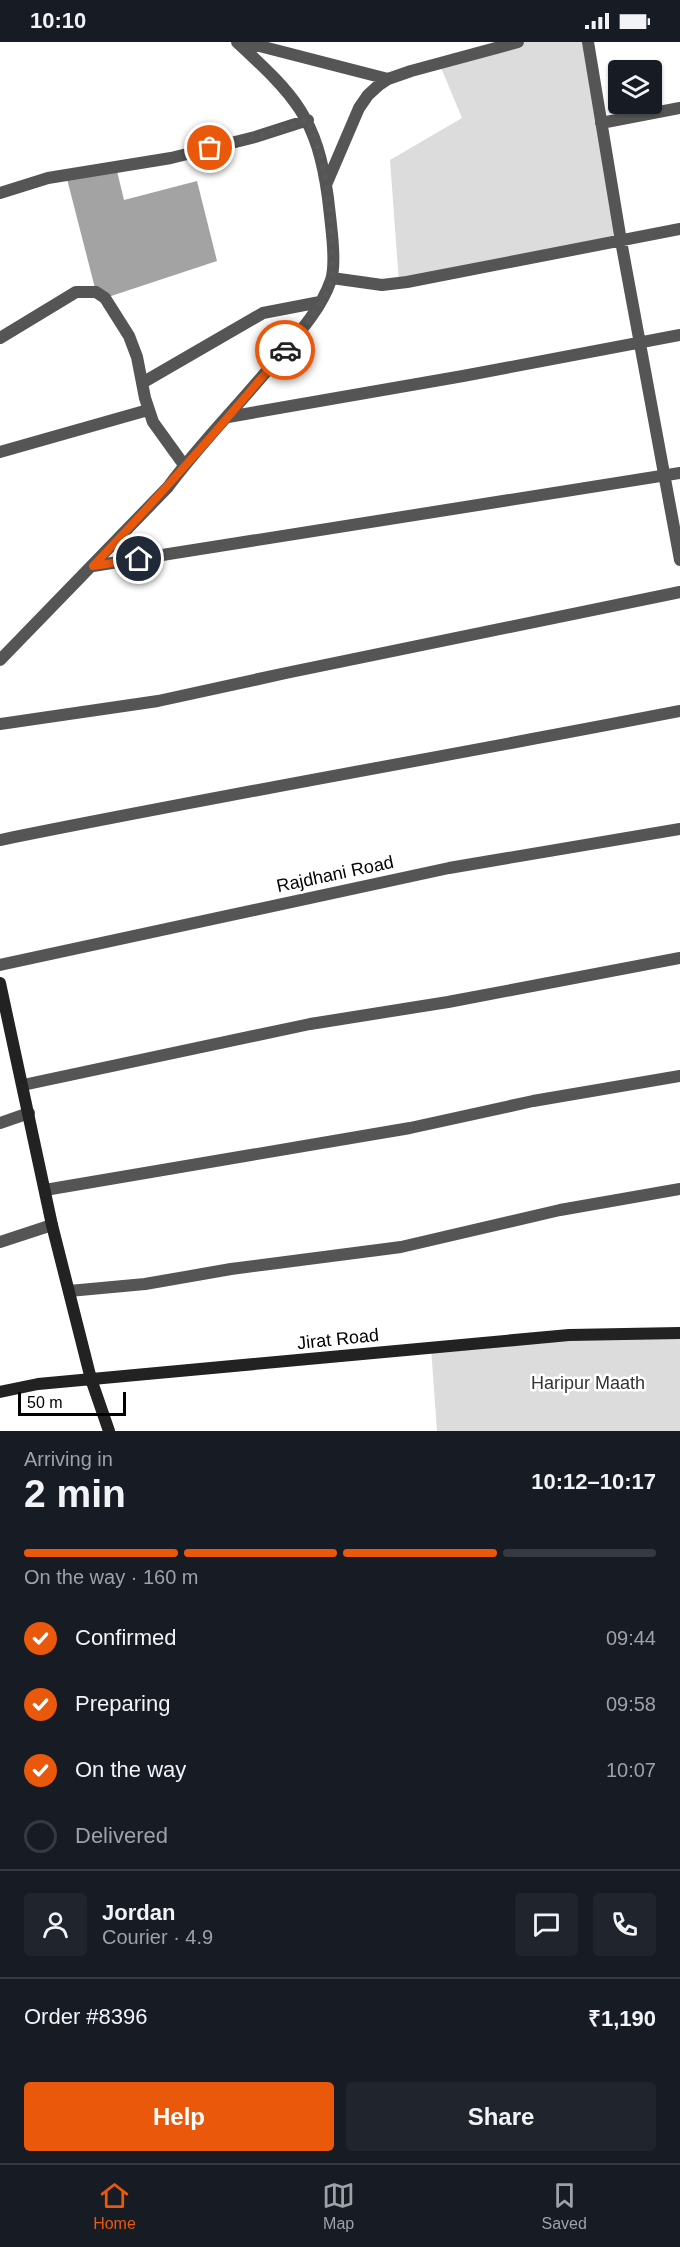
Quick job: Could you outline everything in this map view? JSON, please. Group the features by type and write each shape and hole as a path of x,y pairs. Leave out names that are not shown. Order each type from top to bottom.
{"main road":[{"path":"0,983 1,998 23,1085 52,1225 91,1379 109,1431"},
{"name":"Jirat Road","path":"0,1392 38,1384 569,1335 680,1333"}],"street":[{"path":"0,660 168,487 184,465 308,322 332,278 331,223 316,138 308,120 291,94 237,42"},
{"path":"244,42 388,79"},
{"path":"326,185 359,108 368,94 388,79 518,42"},
{"path":"588,42 621,241 680,560"},
{"path":"601,123 680,108"},
{"path":"0,193 48,178 171,158 255,137 308,120"},
{"path":"332,278 382,285 407,282 680,229"},
{"path":"0,338 76,292 96,292 105,298 129,336 137,357 148,410 153,422 184,465"},
{"path":"142,383 263,313 320,302"},
{"path":"228,417 680,335"},
{"path":"0,452 148,410"},
{"path":"93,566 680,473"},
{"path":"0,724 158,701 680,592"},
{"path":"0,840 177,804 471,752 680,711"},
{"name":"Rajdhani Road","path":"0,964 449,868 680,829"},
{"path":"23,1085 310,1024 448,1002 680,958"},
{"path":"45,1190 410,1128 533,1101 680,1076"},
{"path":"0,1123 28,1113"},
{"path":"69,1291 145,1284 231,1269 401,1247 560,1210 680,1189"},
{"path":"0,1242 52,1225"}],"green space":[{"path":"518,42 588,42 621,241 399,283 390,160 462,118 439,63"},
{"name":"Haripur Maath","path":"680,1333 680,1431 437,1431 431,1348"}],"shaded area":[{"path":"116,167 124,200 197,181 217,261 105,298 96,292 66,175"}],"way so far":[{"path":"210,148 308,120 316,138 331,223 332,278 308,322 285,350"}],"route":[{"path":"139,559 93,566 168,487 184,465 247,396 285,350"}]}
